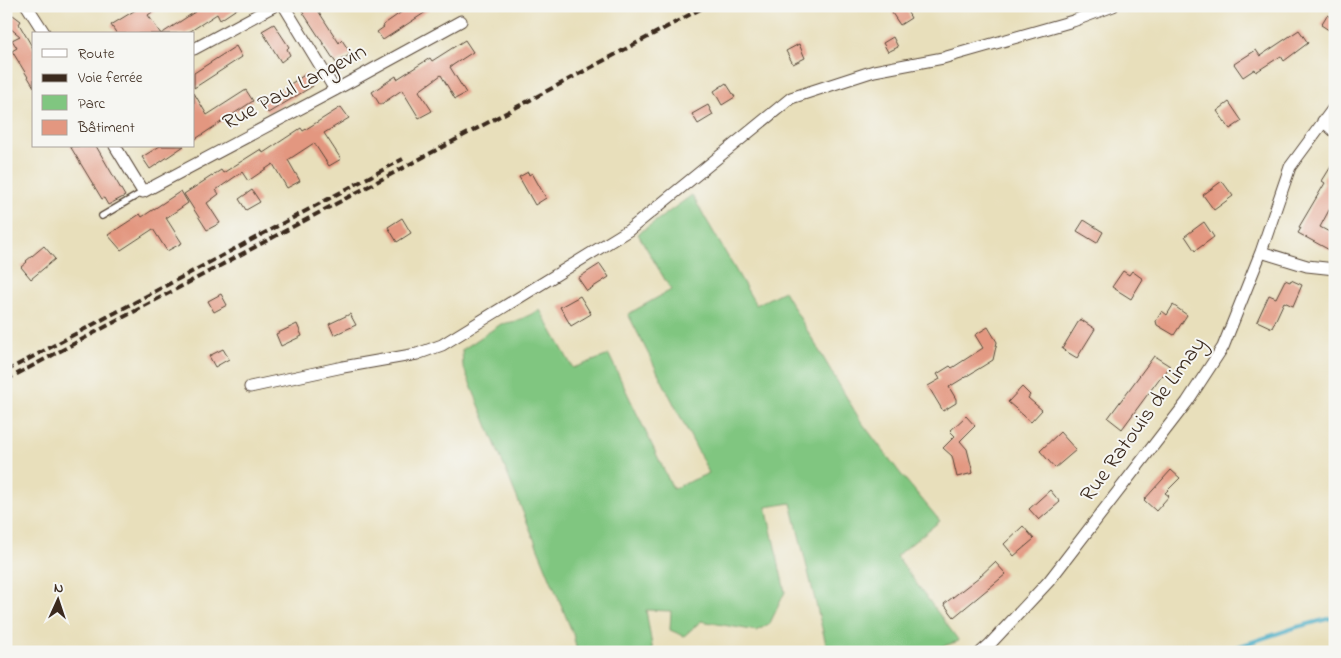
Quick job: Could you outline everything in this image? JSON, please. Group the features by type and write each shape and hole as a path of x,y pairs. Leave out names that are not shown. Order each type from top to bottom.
{"street":[{"path":"27,6 44,32"},
{"path":"195,48 274,6"},
{"path":"284,6 336,90"},
{"path":"250,387 417,354 442,345 629,230 791,98 874,71 943,58 1073,20 1113,6"},
{"name":"Rue Paul Langevin","path":"142,192 336,90 461,21"},
{"name":"Rue Ratouis de Limay","path":"981,652 1049,581 1188,402 1226,342 1262,252 1290,167 1322,121 1335,106"},
{"path":"1322,121 1335,132"},
{"path":"116,148 142,192"},
{"path":"1262,252 1307,266 1335,269"}],"lane":[{"path":"102,216 142,192"}],"green space":[{"path":"692,195 756,305 784,291 860,420 900,473 940,521 896,556 959,641 925,652 828,652 791,503 766,507 785,592 770,623 757,631 701,621 684,636 670,630 671,611 646,610 653,652 577,652 573,634 463,366 462,350 501,324 517,321 540,310 573,368 609,355 673,489 709,473 628,314 671,290 638,234"}],"building":[{"path":"142,6 161,6 148,15 160,32 116,32 111,25"},
{"path":"204,6 241,6 220,20 217,14 189,32 164,32"},
{"path":"310,6 315,6 339,43 342,40 351,54 336,63 302,11"},
{"path":"410,6 435,6 383,40 377,32 384,27 383,25"},
{"path":"890,6 904,6 911,18 900,25"},
{"path":"13,15 21,21 19,24 32,47 32,84 12,51 17,48 12,40 20,36 6,23"},
{"path":"1327,15 1335,20 1335,34 1321,25"},
{"path":"274,24 289,47 287,49 290,55 281,62 262,31"},
{"path":"1299,30 1308,43 1284,61 1281,56 1256,72 1255,69 1243,77 1234,64 1256,50 1260,56"},
{"path":"893,37 898,47 888,52 883,43"},
{"path":"465,40 473,52 450,67 466,93 455,99 441,75 419,91 432,111 419,118 402,90 380,105 372,92 396,76 397,79 430,58 432,61"},
{"path":"799,44 805,58 793,64 786,51"},
{"path":"236,46 242,57 195,87 195,72"},
{"path":"306,74 313,86 268,113 261,103"},
{"path":"726,83 735,97 722,105 714,91"},
{"path":"246,90 253,101 195,139 195,95 207,115"},
{"path":"1229,102 1242,121 1230,129 1217,111"},
{"path":"708,105 713,115 698,124 692,114"},
{"path":"341,107 349,118 324,133 341,159 329,166 314,143 288,160 300,181 287,188 273,164 248,181 242,172 216,190 219,194 207,203 220,223 207,230 184,194 221,170 223,173 261,149 263,153 301,128 303,131"},
{"path":"71,148 97,148 125,196 108,205 104,198 102,199"},
{"path":"157,148 181,148 150,169 142,157"},
{"path":"1335,160 1335,199 1320,227 1335,235 1335,253 1298,233 1301,228 1299,227 1325,183 1322,181"},
{"path":"528,172 529,175 532,173 546,198 535,205 519,177"},
{"path":"1222,181 1233,196 1214,210 1203,195"},
{"path":"252,190 260,202 246,210 239,199"},
{"path":"181,191 188,203 166,218 182,243 167,251 153,229 121,250 108,235 140,214 142,217"},
{"path":"402,218 411,233 397,242 388,227"},
{"path":"1084,220 1103,232 1097,243 1077,231"},
{"path":"1204,222 1214,237 1195,251 1185,236"},
{"path":"44,246 55,259 31,279 21,267"},
{"path":"600,264 609,277 587,291 578,278"},
{"path":"1123,271 1129,275 1132,271 1143,279 1131,299 1112,287"},
{"path":"1285,280 1290,282 1291,280 1302,285 1293,306 1284,302 1272,328 1257,321 1269,295 1276,298"},
{"path":"221,294 227,305 214,312 208,301"},
{"path":"580,296 591,314 571,326 560,307"},
{"path":"1173,305 1187,315 1174,335 1157,325 1156,321 1162,311 1167,315"},
{"path":"350,314 356,325 334,335 329,324"},
{"path":"1080,319 1095,329 1077,358 1062,349"},
{"path":"297,324 302,336 281,346 276,334"},
{"path":"988,327 997,342 993,360 949,387 956,399 956,403 943,411 928,386 940,379 937,374 950,366 952,368 983,348 975,335"},
{"path":"223,349 229,359 215,367 209,356"},
{"path":"1154,356 1170,366 1122,429 1108,418"},
{"path":"1022,387 1030,395 1028,398 1042,410 1031,422 1008,402"},
{"path":"966,416 975,426 960,441 967,449 973,473 957,477 952,456 943,448 955,436 950,431"},
{"path":"1060,432 1076,450 1055,468 1040,451"},
{"path":"1171,470 1180,478 1165,493 1169,496 1156,511 1144,500"},
{"path":"1050,490 1060,502 1039,520 1029,509"},
{"path":"1023,526 1034,539 1014,556 1004,544"},
{"path":"995,562 1006,574 954,617 944,604"}],"waterway":[{"path":"1222,652 1297,627 1335,617"}],"railway":[{"path":"6,380 706,6"},
{"path":"6,371 403,159"}]}
